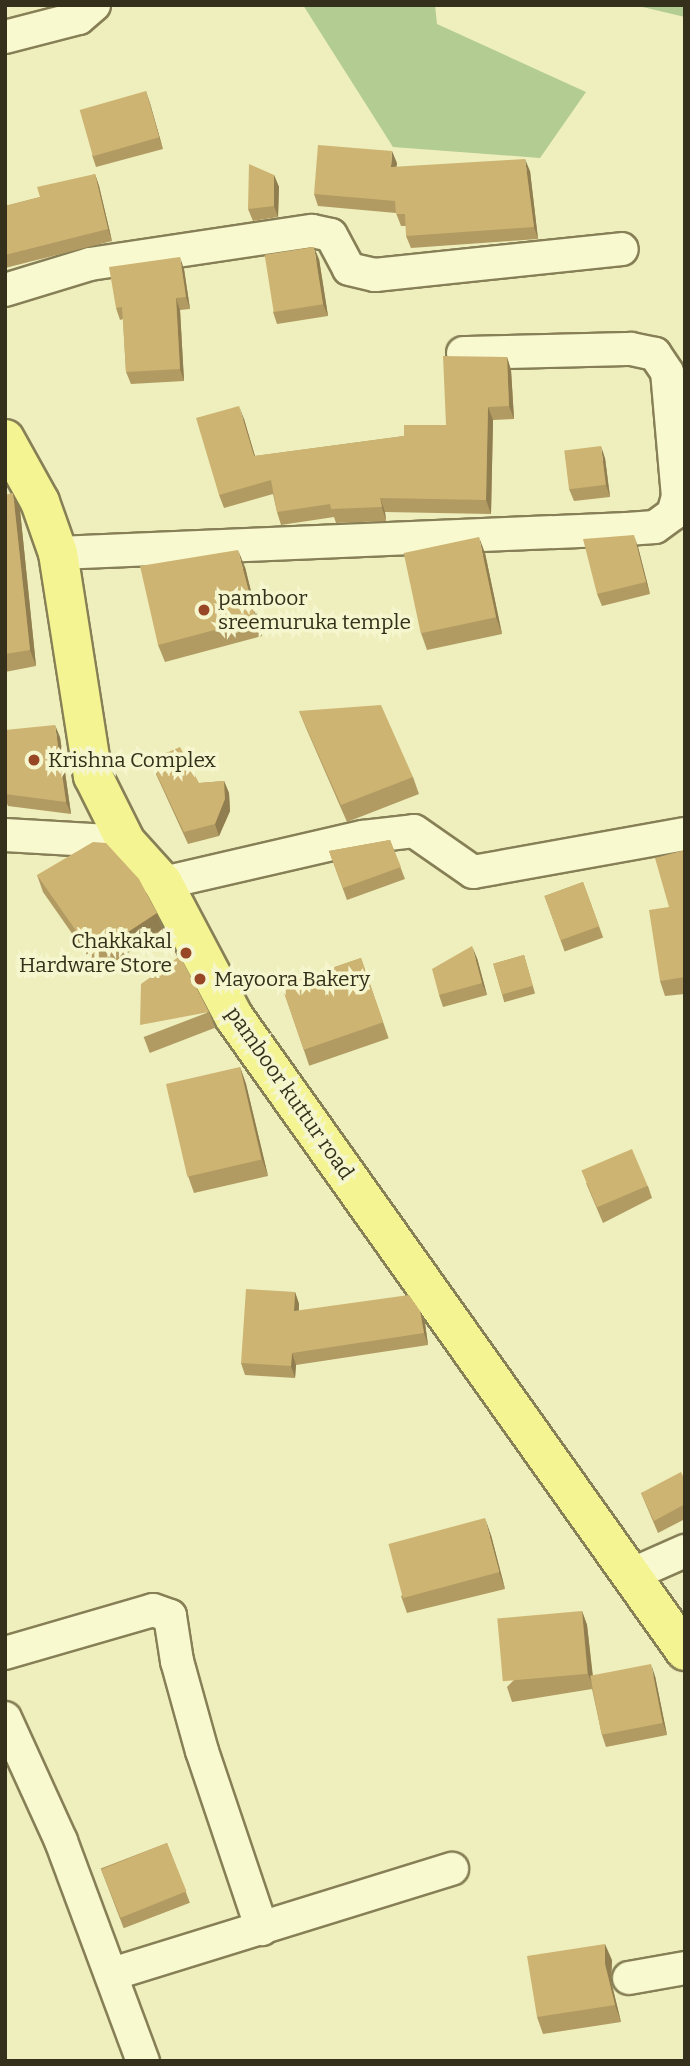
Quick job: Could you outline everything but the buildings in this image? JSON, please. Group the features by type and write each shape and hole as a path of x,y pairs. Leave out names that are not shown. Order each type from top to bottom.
{"main road":[{"name":"pamboor kuttur road","path":"5,439 40,502 58,553 93,776 126,842 163,883 234,1017 633,1574 685,1651"}],"street":[{"path":"5,37 79,18 94,5"},
{"path":"5,290 90,264 312,231 331,235 349,269 375,275 622,249"},
{"path":"58,553 655,527 673,514 678,497 667,372 654,354 631,349 463,353"},
{"path":"163,883 363,837 414,831 472,872 685,834"},
{"path":"5,835 126,842"},
{"path":"633,1574 685,1551"},
{"path":"5,1653 153,1610 170,1616 177,1661 202,1751 262,1929"},
{"path":"5,1718 61,1841 143,2061"},
{"path":"112,1974 452,1869"},
{"path":"629,1978 685,1968"}],"green space":[{"path":"303,5 435,5 437,24 586,92 540,158 393,147"},
{"path":"634,5 685,5 685,17"}],"place":[{"name":"pamboor sreemuruka temple","path":"204,610"},
{"name":"Krishna Complex","path":"34,760"},
{"name":"Chakkakal Hardware Store","path":"186,953"},
{"name":"Mayoora Bakery","path":"200,979"}]}
